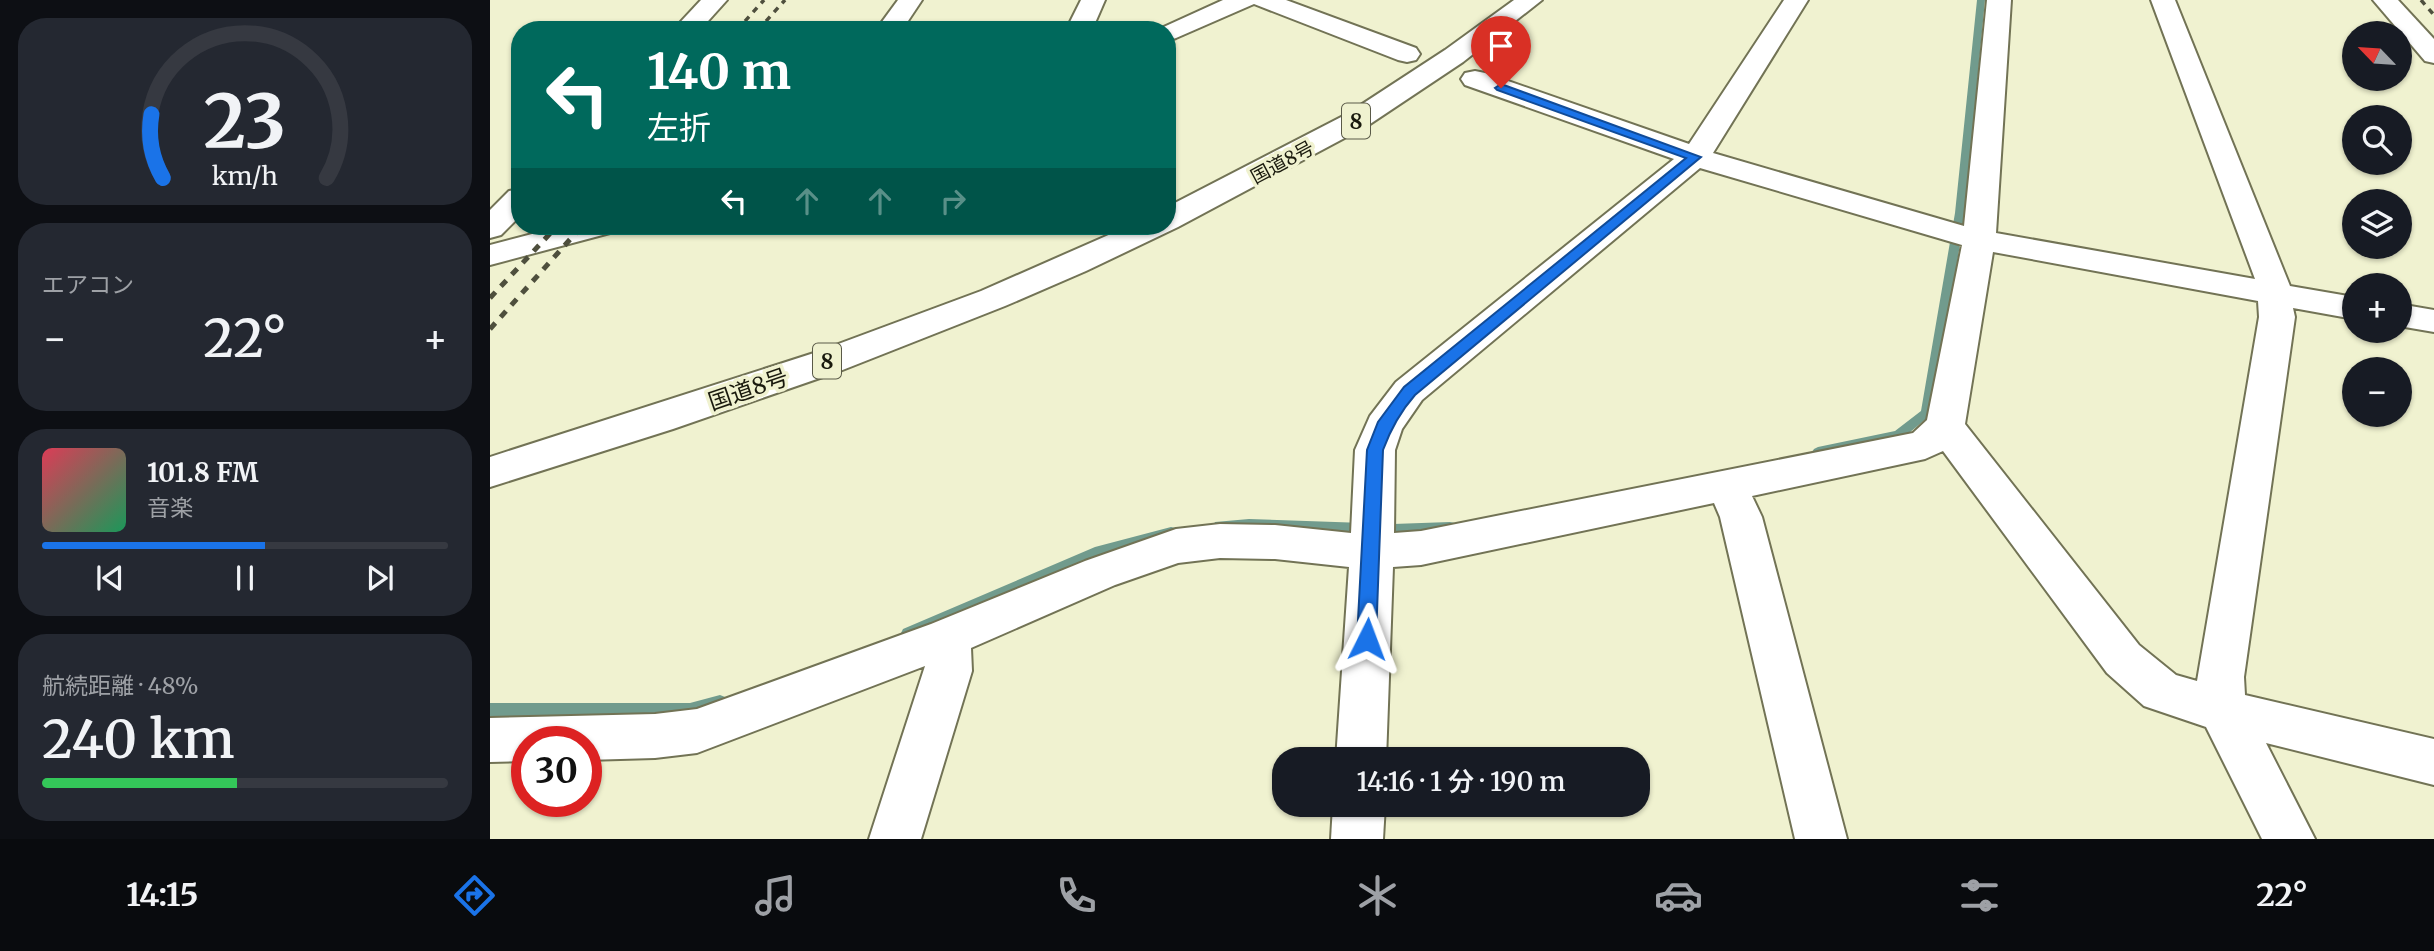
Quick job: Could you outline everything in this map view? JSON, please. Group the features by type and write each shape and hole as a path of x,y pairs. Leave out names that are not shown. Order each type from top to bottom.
{"main road":[{"path":"695,21 715,0"},
{"path":"895,21 910,0"},
{"path":"1083,21 1093,0"},
{"path":"1176,29 1244,0"},
{"path":"1263,0 1407,54"},
{"name":"国道8号","path":"1176,215 1357,120 1445,63 1530,0"},
{"path":"1362,747 1375,450 1384,426 1403,398 1695,157 1796,0"},
{"path":"490,740 655,736 697,731 947,638 1100,573 1176,546 1220,541 1275,542 1372,552 1421,548 1924,445 1945,426 1979,240 1998,0"},
{"path":"2163,0 2272,278 2276,295 2277,317 2220,677 2223,711 2289,839"},
{"path":"2385,0 2434,55"},
{"path":"1475,79 1695,157 1979,240 2342,306"},
{"path":"490,228 511,207"},
{"path":"490,255 565,235"},
{"name":"国道8号","path":"490,472 756,388 954,315 1136,235"},
{"path":"2412,317 2434,321"},
{"path":"1945,426 2123,659 2161,691 2223,711 2434,762"},
{"path":"1727,486 1741,517 1822,839"},
{"path":"895,839 949,671 947,638"},
{"path":"1357,839 1358,817"}],"waterway":[{"path":"1818,452 1899,435 1927,413 1960,213 1981,0"},
{"path":"1220,526 1278,524 1393,529 1450,527"},
{"path":"908,633 1100,551 1171,532"},
{"path":"490,710 690,710 720,702"}],"railway":[{"path":"745,21 764,0"},
{"path":"766,21 785,0"},
{"path":"2421,0 2434,15"},
{"path":"490,298 549,235"},
{"path":"490,329 574,235"}],"route":[{"path":"1367,639 1375,450 1384,426 1397,406 1409,391 1695,157 1501,88"}]}
